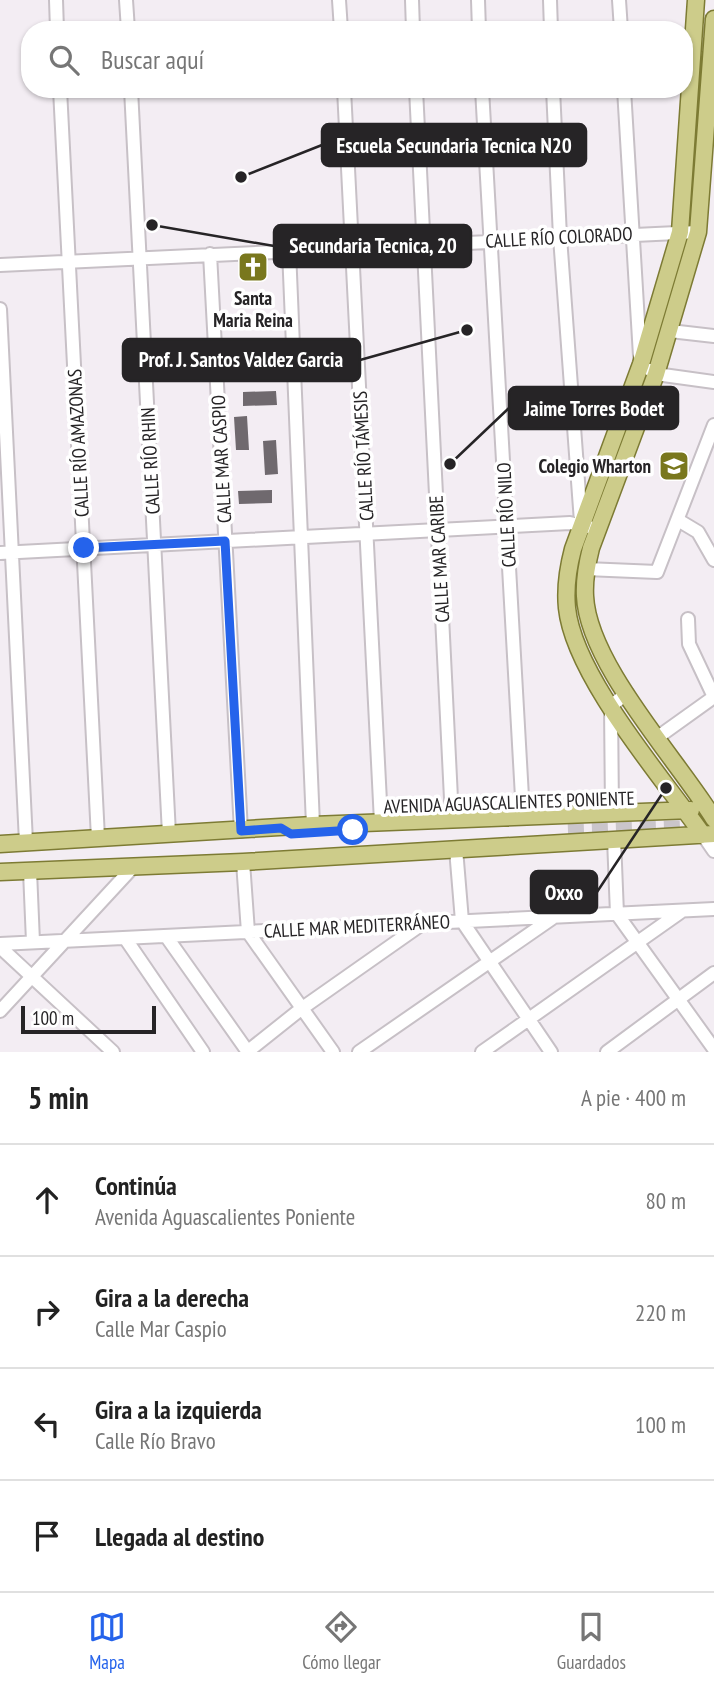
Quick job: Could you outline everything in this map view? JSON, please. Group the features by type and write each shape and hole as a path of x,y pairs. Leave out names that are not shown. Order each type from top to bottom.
{"main road":[{"path":"693,44 696,0"},
{"path":"713,811 627,693 593,633 585,598 586,569 597,529 656,374 698,232 710,113 714,19"},
{"path":"689,98 680,232 641,364 581,524 568,569 567,607 571,627 589,673 685,810 708,835"},
{"name":"AVENIDA AGUASCALIENTES PONIENTE","path":"281,828 291,834 685,810 713,811"},
{"name":"AVENIDA AGUASCALIENTES PONIENTE","path":"0,844 452,818 612,811 656,813"},
{"path":"656,813 667,824 664,833 658,837"},
{"name":"AVENIDA AGUASCALIENTES PONIENTE","path":"281,860 293,853 354,847 568,832"},
{"name":"AVENIDA AGUASCALIENTES PONIENTE","path":"0,872 243,862 708,835"}],"street":[{"path":"56,0 57,21"},
{"path":"126,0 127,21"},
{"path":"339,0 340,21"},
{"path":"412,0 413,21"},
{"path":"478,0 479,21"},
{"path":"550,0 551,21"},
{"path":"619,0 620,21"},
{"name":"CALLE RÍO AMAZONAS","path":"60,98 98,838"},
{"name":"CALLE RÍO RHIN","path":"131,98 169,834"},
{"name":"CALLE RÍO TÁMESIS","path":"344,98 381,822"},
{"name":"CALLE MAR CARIBE","path":"416,98 452,818"},
{"name":"CALLE RÍO NILO","path":"483,98 523,815"},
{"path":"554,98 560,237 581,524"},
{"path":"624,98 641,364 656,374 714,382"},
{"name":"CALLE RÍO COLORADO","path":"0,265 632,233 698,232"},
{"path":"289,250 313,825"},
{"name":"CALLE MAR CASPIO","path":"210,254 241,831"},
{"path":"0,309 6,552 26,842"},
{"path":"670,331 714,336"},
{"path":"586,569 657,572 714,425"},
{"path":"678,520 698,533 714,560"},
{"path":"6,552 506,526 581,524 597,529"},
{"path":"658,737 714,696 690,644 688,619"},
{"path":"612,811 611,706 627,693"},
{"path":"708,835 714,851"},
{"path":"614,839 617,914 714,1048"},
{"path":"456,849 462,921 551,1052"},
{"path":"243,862 248,932 333,1052"},
{"path":"0,1011 134,866"},
{"path":"30,871 33,942"},
{"name":"CALLE MAR MEDITERRÁNEO","path":"0,945 714,909"},
{"path":"482,1052 682,911"},
{"path":"359,1052 554,917"},
{"path":"166,936 248,1052 300,1009 423,923"},
{"path":"125,938 203,1052"},
{"path":"0,945 113,1052"},
{"path":"607,1052 714,973"}],"building":[{"path":"276,391 277,405 243,406 243,392"},
{"path":"247,416 249,450 236,450 234,417"},
{"path":"276,440 278,474 265,475 263,441"},
{"path":"272,490 272,503 239,504 238,491"}],"tunnel":[{"path":"568,832 688,828"}],"place":[{"name":"Escuela Secundaria Tecnica N20","path":"241,177"},
{"name":"Secundaria Tecnica, 20","path":"152,225"},
{"name":"Santa Maria Reina","path":"253,267"},
{"name":"Prof. J. Santos Valdez Garcia","path":"467,330"},
{"name":"Jaime Torres Bodet","path":"450,464"},
{"name":"Colegio Wharton","path":"674,466"},
{"name":"Oxxo","path":"666,788"}],"route":[{"path":"84,548 225,541 241,831 281,828 291,834 353,830"}]}
